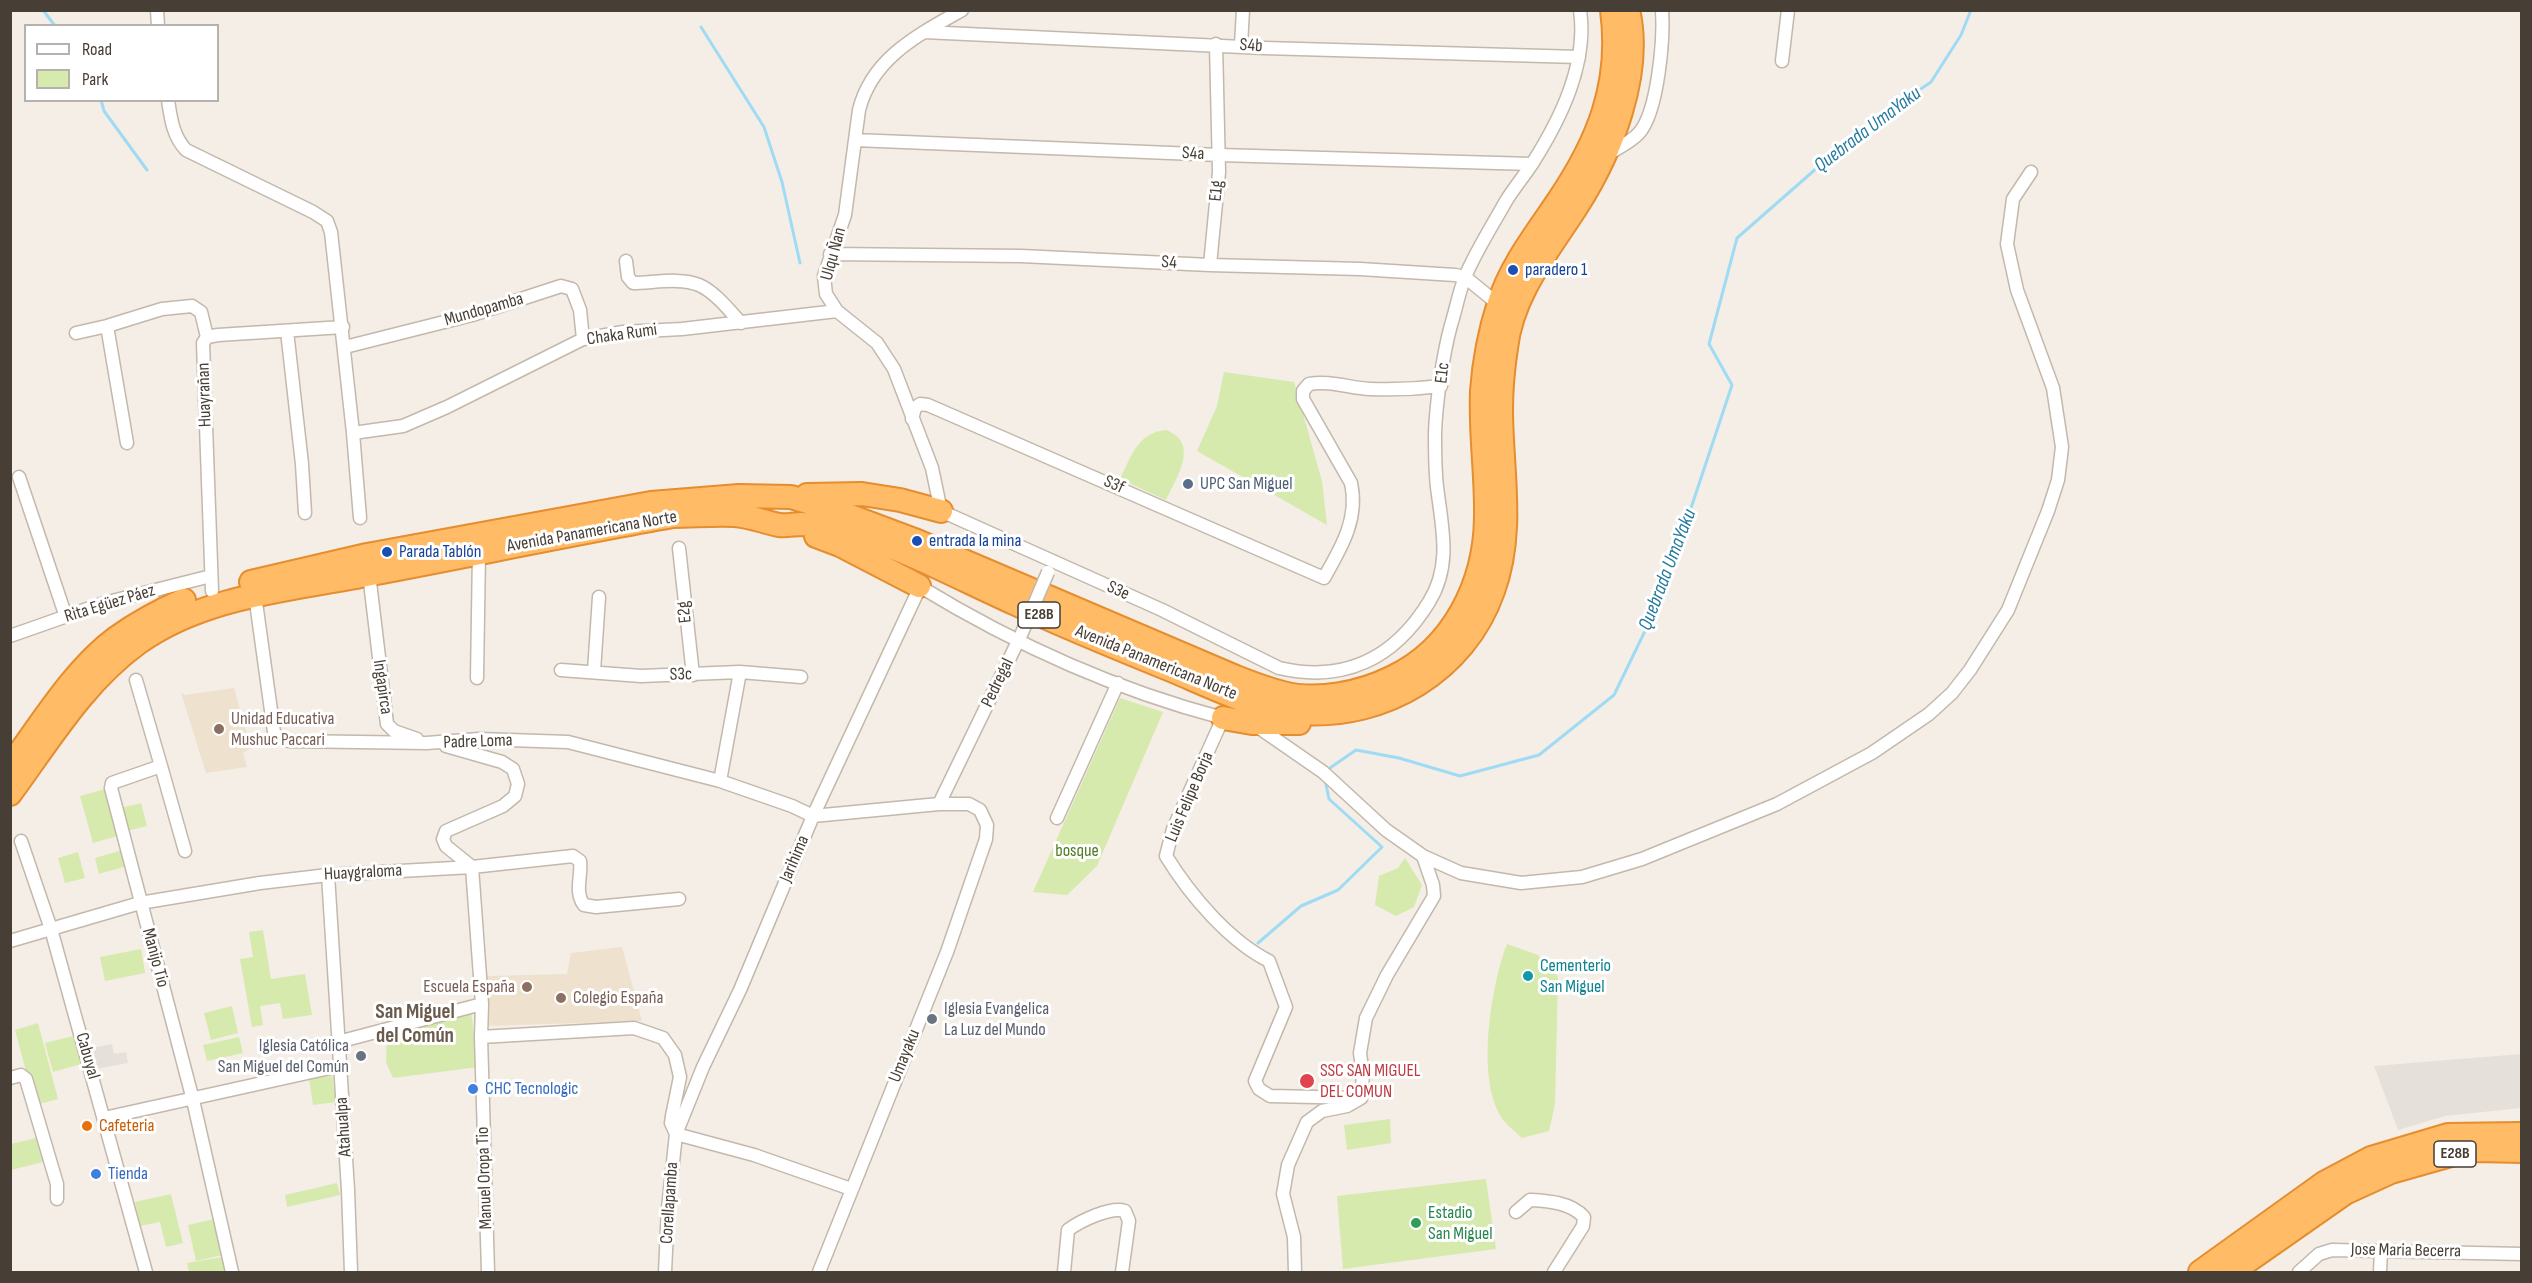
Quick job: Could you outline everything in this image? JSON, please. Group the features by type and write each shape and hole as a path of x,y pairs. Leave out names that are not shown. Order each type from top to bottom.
{"highway":[{"name":"Avenida Panamericana Norte","path":"10,766 77,676 114,639 212,583 651,503 739,496 791,497 837,511 917,541 1044,597 1264,688 1285,694 1307,696 1369,687 1401,673 1440,644 1462,612 1475,584 1486,521 1482,392 1490,337 1498,304 1520,258 1593,144 1610,92 1614,47 1612,10"},
{"name":"Avenida Panamericana Norte","path":"10,794 88,688 105,670 139,643 185,616 255,596 673,516 737,515 783,525 810,525 852,532 943,570 1018,606 1221,691 1278,709 1301,713 1328,712 1377,705 1394,698 1443,667 1465,644 1488,605 1500,568 1505,529 1500,411 1507,337 1529,282 1550,244 1580,202 1617,128 1629,70 1630,20 1628,10"},
{"path":"791,497 862,494 900,500 941,511"},
{"path":"783,525 840,545 920,587"},
{"path":"1223,718 1252,723 1293,724 1309,721 1328,712"},
{"name":"E28B","path":"2200,1272 2324,1183 2371,1158 2448,1136 2522,1134"},
{"name":"E28B","path":"2232,1272 2345,1193 2391,1172 2476,1150 2522,1151"}],"street":[{"name":"Ulqu Ñan","path":"941,511 932,468 894,369 877,343 837,311 826,294 824,276 845,214 863,94 880,67 906,42 962,10"},
{"path":"1242,45 1243,10"},
{"name":"E1c","path":"1295,671 1328,673 1354,667 1377,657 1406,632 1429,602 1438,584 1444,559 1442,513 1437,488 1436,442 1446,346 1465,278 1508,199 1532,164 1564,102 1579,57 1580,10"},
{"path":"1602,158 1640,133 1645,122 1659,67 1663,30 1662,10"},
{"path":"1782,61 1788,10"},
{"name":"S4b","path":"923,32 1579,57"},
{"name":"E1g","path":"1210,265 1219,155 1216,44"},
{"path":"168,102 171,124 178,142 186,150 327,221 331,232 343,327 360,518"},
{"name":"S4a","path":"855,140 1219,155 1532,164"},
{"path":"1252,723 1295,750 1323,772 1386,830 1423,856 1461,873 1521,883 1582,877 1642,860 1777,804 1861,759 1929,714 1952,693 1970,670 2008,610 2049,511 2058,480 2062,447 2053,388 2017,290 2007,244 2013,199 2031,172"},
{"name":"S4","path":"830,254 1021,256 1360,269 1465,278"},
{"path":"626,261 628,277 633,283 685,282 700,285 741,323"},
{"path":"1465,278 1498,304"},
{"name":"Mundopamba","path":"345,347 472,315 561,286 572,289 580,310 583,339"},
{"path":"76,333 107,327 162,309 192,306 201,312 207,338"},
{"name":"Chaka Rumi","path":"353,433 403,426 447,407 583,339 623,332 741,323 837,311"},
{"path":"107,327 127,443"},
{"name":"Huayrañan","path":"212,583 203,343 207,338 218,335 343,327"},
{"path":"287,331 302,464 305,513"},
{"name":"S3f","path":"912,419 915,408 920,404 928,405 1324,578 1343,543 1353,516 1354,498 1351,483 1303,399 1303,391 1309,384 1318,382 1369,389 1441,386"},
{"path":"19,477 66,617"},
{"name":"S3e","path":"941,511 1050,566 1162,610 1279,668 1295,671"},
{"name":"E2g","path":"679,548 693,675"},
{"path":"477,678 479,552"},
{"name":"Pedregal","path":"939,804 1019,639 1050,566"},
{"name":"Ingapirca","path":"369,574 387,724 394,731 428,743 452,747 502,762 513,769 518,784 515,796 503,806 446,831 443,839 446,846 472,867"},
{"name":"Rita Egüez Páez","path":"10,636 137,594 212,583"},
{"path":"920,587 1019,639 1118,683 1176,706 1223,718"},
{"name":"Jarihima","path":"676,1134 703,1067 740,990 813,816 920,587"},
{"name":"Padre Loma","path":"255,596 274,732 279,739 428,743 480,739 568,742 720,782 792,806 813,816"},
{"path":"594,671 599,597"},
{"name":"S3c","path":"561,670 640,676 740,672 801,677"},
{"path":"720,782 740,672"},
{"path":"136,680 185,851"},
{"path":"1057,818 1118,683"},
{"name":"Luis Felipe Borja","path":"1223,718 1173,829 1166,856 1192,892 1232,934 1251,952 1269,961 1286,1008 1256,1081 1259,1089 1270,1096 1360,1098"},
{"name":"Manijo Tio","path":"161,766 111,785 193,1100 232,1272"},
{"path":"813,816 939,804"},
{"name":"Umayaku","path":"819,1272 947,952 986,839 987,825 980,810 969,804 939,804"},
{"name":"Cabuyal","path":"21,842 51,929 146,1272"},
{"name":"Huaygraloma","path":"10,941 140,903 260,883 328,875 472,867 573,856 580,861 578,891 579,899 584,905 596,907 679,899"},
{"path":"1295,1272 1294,1237 1282,1194 1288,1165 1307,1122 1322,1111 1347,1106 1360,1098 1363,1076 1360,1053 1366,1018 1387,975 1434,896 1433,885 1423,856"},
{"name":"Manuel Oropa Tio","path":"472,867 482,1004 488,1272"},
{"name":"Atahualpa","path":"328,875 351,1272"},
{"path":"338,1042 482,1004"},
{"path":"481,1037 634,1028 663,1038 675,1055 680,1077 672,1116 673,1129 676,1134 754,1155 851,1189"},
{"path":"104,1118 339,1066"},
{"path":"10,1078 21,1075 26,1079 57,1184 57,1198"},
{"name":"Corellapamba","path":"665,1272 668,1208 676,1134"},
{"path":"1516,1212 1530,1200 1563,1205 1578,1210 1584,1217 1583,1226 1554,1272"},
{"path":"1064,1272 1068,1230 1080,1221 1118,1209 1125,1211 1129,1221 1122,1272"},
{"path":"2380,1272 2381,1250"},
{"name":"Jose Maria Becerra","path":"2299,1272 2325,1251 2381,1250 2522,1254"}],"shaded area":[{"name":"Unidad Educativa Mushuc Paccari","path":"234,688 251,748 243,753 247,767 206,773 181,693 185,695"},
{"name":"Colegio España","path":"622,947 642,1021 485,1026 486,976 567,974 571,953"},
{"path":"112,1044 114,1054 126,1052 128,1063 96,1069 92,1048"},
{"path":"2521,1054 2521,1108 2445,1116 2398,1130 2374,1066"}],"green space":[{"path":"1224,372 1294,382 1322,481 1327,525 1197,451 1217,406"},
{"path":"1166,430 1182,443 1184,452 1180,471 1166,500 1120,479 1132,454 1142,441 1149,435"},
{"name":"bosque","path":"1120,698 1163,712 1097,866 1067,895 1033,892"},
{"path":"105,789 118,836 93,843 80,796"},
{"path":"141,803 147,826 127,831 121,808"},
{"path":"123,850 127,866 99,874 95,858"},
{"path":"78,852 85,878 65,883 58,858"},
{"path":"1405,858 1422,885 1414,907 1396,916 1375,905 1379,876 1398,868"},
{"path":"263,930 271,979 305,974 312,1015 283,1019 280,1003 260,1006 263,1025 252,1027 240,959 253,957 249,932"},
{"path":"1507,944 1538,955 1558,977 1555,1104 1549,1131 1522,1138 1505,1122 1496,1105 1490,1084 1488,1060 1491,1009"},
{"path":"141,949 145,973 105,981 100,957"},
{"path":"232,1006 238,1033 211,1040 204,1013"},
{"path":"471,1010 478,1067 393,1078 386,1062 387,1032"},
{"path":"38,1023 58,1099 35,1105 15,1030"},
{"path":"73,1036 81,1064 53,1072 45,1043"},
{"path":"239,1037 243,1053 207,1061 203,1045"},
{"path":"332,1076 336,1102 313,1105 309,1079"},
{"path":"1390,1119 1391,1143 1347,1150 1344,1125"},
{"path":"36,1138 43,1162 11,1170 11,1144"},
{"name":"Estadio San Miguel","path":"1486,1179 1496,1249 1343,1269 1337,1196"},
{"path":"337,1183 340,1195 287,1207 285,1195"},
{"path":"171,1194 183,1243 166,1247 160,1222 140,1226 135,1202"},
{"path":"214,1219 222,1255 196,1261 188,1225"},
{"path":"223,1257 225,1272 189,1272 187,1263"}],"waterway":[{"path":"43,10 54,24"},
{"name":"Quebrada UmaYaku","path":"1327,770 1356,750 1399,758 1460,776 1539,755 1614,695 1661,598 1732,385 1709,344 1737,238 1858,132 1931,82 1961,35 1971,10"},
{"path":"701,27 764,127 782,182 800,263"},
{"path":"102,102 104,111 147,170"},
{"name":"Quebrada UmaYaku","path":"1258,943 1301,906 1338,890 1382,847 1329,799 1325,780"}],"place":[{"name":"paradero 1","path":"1513,270"},
{"name":"UPC San Miguel","path":"1188,484"},
{"name":"entrada la mina","path":"917,541"},
{"name":"Parada Tablón","path":"387,552"},
{"name":"Unidad Educativa Mushuc Paccari","path":"219,729"},
{"name":"Cementerio San Miguel","path":"1528,976"},
{"name":"Escuela España","path":"527,987"},
{"name":"Colegio España","path":"561,998"},
{"name":"Iglesia Evangelica La Luz del Mundo","path":"932,1019"},
{"name":"Iglesia Católica San Miguel del Común","path":"361,1056"},
{"name":"SSC SAN MIGUEL DEL COMUN","path":"1307,1081"},
{"name":"CHC Tecnologic","path":"473,1089"},
{"name":"Cafeteria","path":"87,1126"},
{"name":"Tienda","path":"96,1174"},
{"name":"Estadio San Miguel","path":"1416,1223"}],"district":[{"name":"San Miguel del Común","path":"415,1025"}]}
